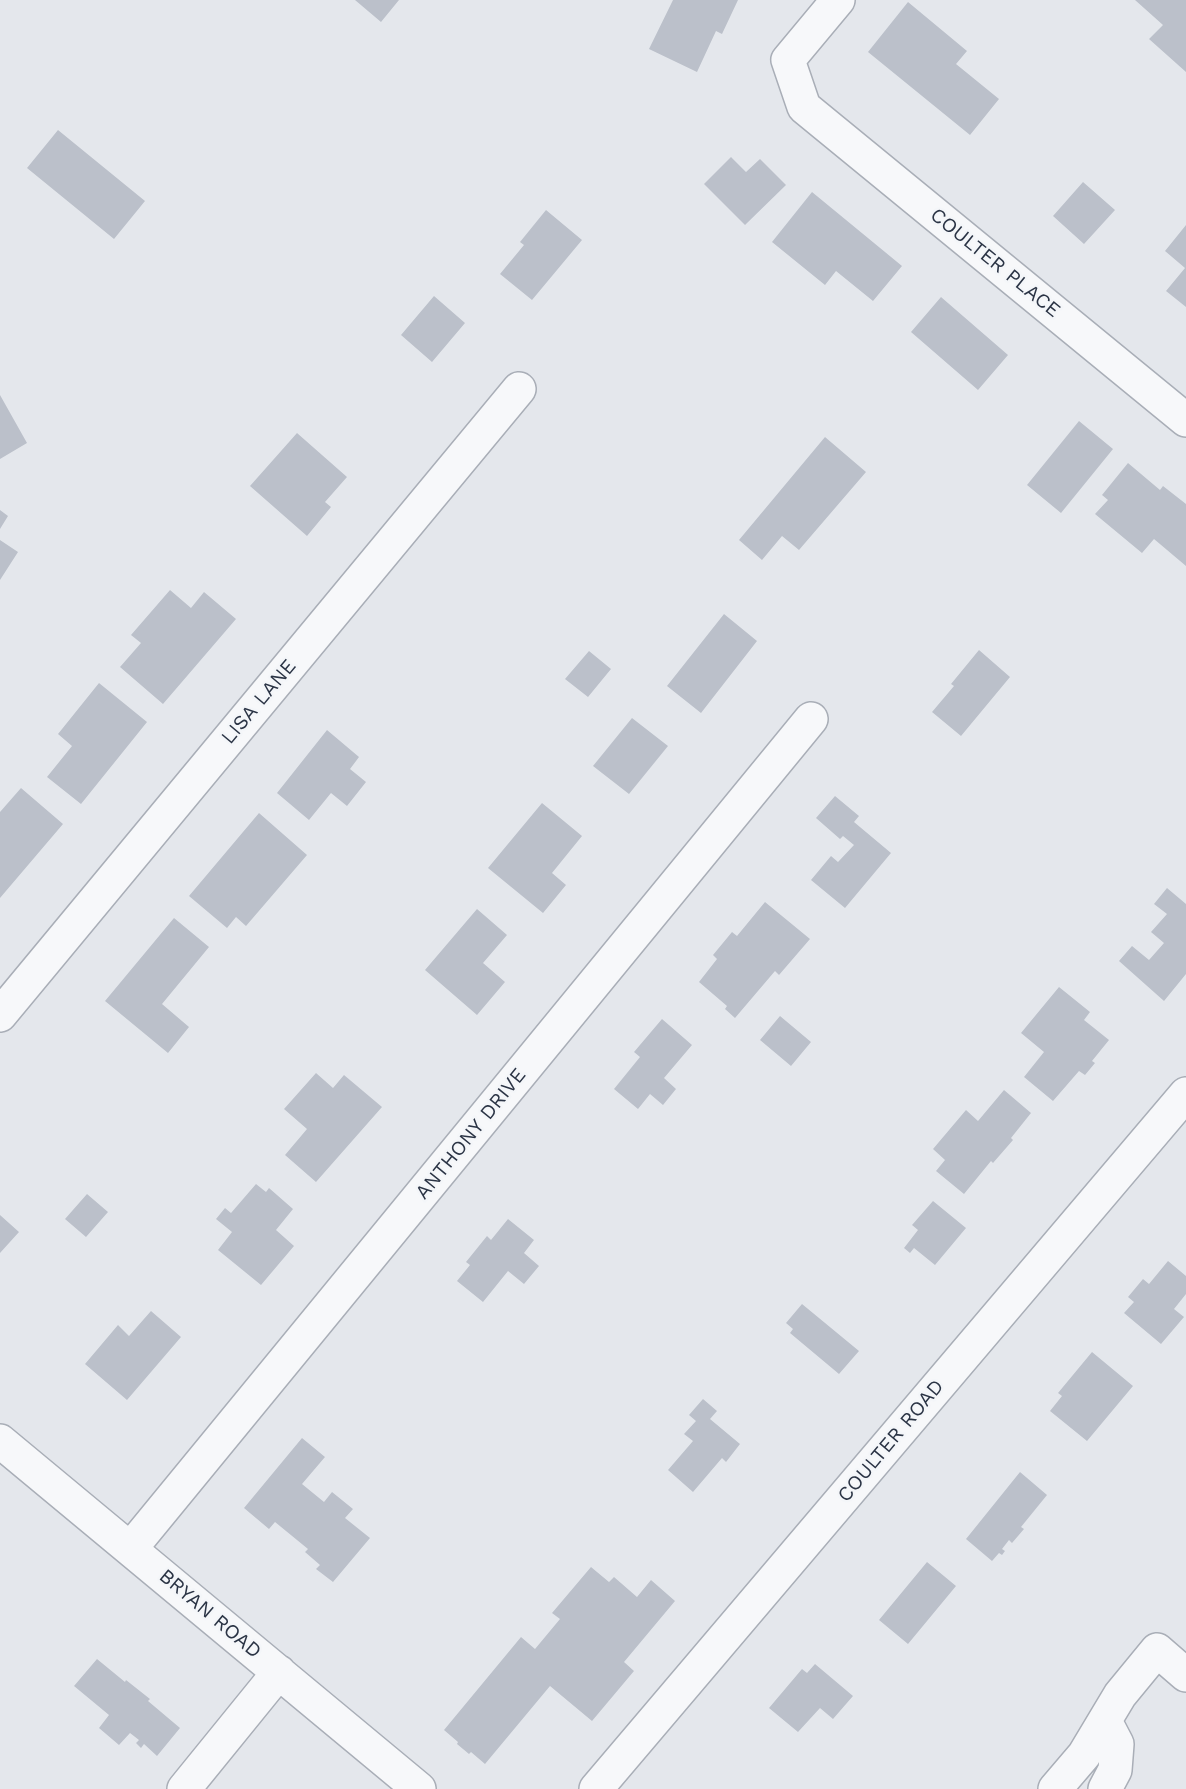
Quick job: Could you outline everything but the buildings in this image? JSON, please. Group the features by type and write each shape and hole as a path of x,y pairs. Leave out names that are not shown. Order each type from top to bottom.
{"street":[{"name":"COULTER PLACE","path":"838,0 788,60 804,107 1186,420"},
{"name":"LISA LANE","path":"0,1015 519,389"},
{"name":"ANTHONY DRIVE","path":"131,1548 811,719"},
{"name":"COULTER ROAD","path":"596,1789 1186,1094"},
{"name":"BRYAN ROAD","path":"0,1441 419,1789"},
{"path":"1054,1789 1084,1755 1120,1695 1157,1650 1186,1675"},
{"path":"184,1789 279,1672"},
{"path":"1105,1720 1117,1744 1115,1770 1105,1789"}]}
